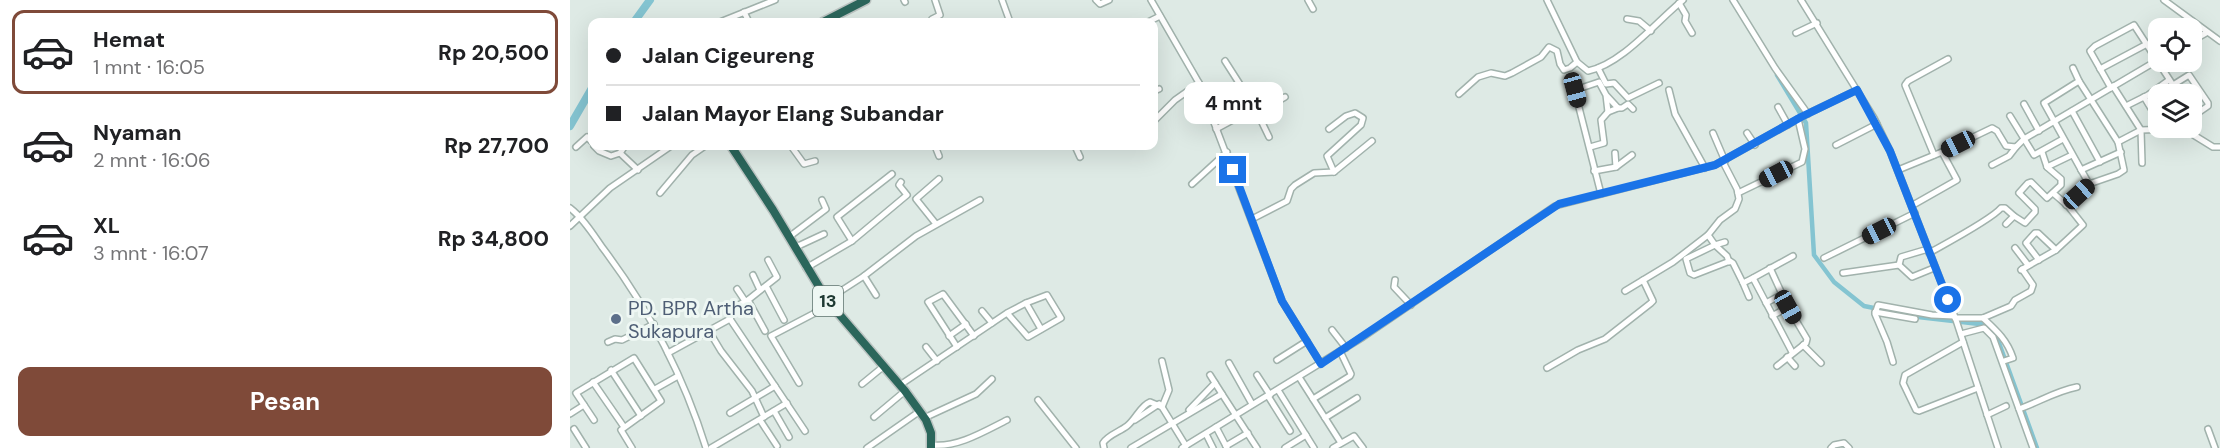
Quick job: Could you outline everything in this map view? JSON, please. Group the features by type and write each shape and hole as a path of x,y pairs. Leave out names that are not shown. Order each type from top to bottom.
{"highway":[{"path":"830,18 866,0"},
{"name":"13","path":"735,150 828,301 922,414 931,433 932,446"}],"street":[{"path":"730,18 775,0"},
{"path":"934,18 940,15 935,0"},
{"path":"1002,0 1009,18"},
{"path":"1096,0 1100,4 1109,0"},
{"path":"1150,0 1199,83 1282,301 1321,364"},
{"path":"1308,0 1313,9"},
{"path":"1546,0 1576,62 1588,71 1598,68 1631,48 1681,2 1686,15 1685,21 1692,33"},
{"path":"1733,0 1804,116 1805,149 1802,162 1738,193"},
{"path":"1801,0 1877,124 1898,170 1956,320 1998,448"},
{"path":"2164,0 2206,33 2220,41"},
{"path":"744,12 747,18"},
{"path":"1156,18 1160,16"},
{"path":"1627,19 1639,21 1651,31"},
{"path":"1796,33 1817,23"},
{"path":"2100,69 2147,44 2136,26 2133,25 2092,48 2090,54 2100,69 2112,87 2126,106 2141,130 2142,163"},
{"path":"2202,35 2206,33"},
{"path":"1459,94 1478,78 1491,73 1505,76 1512,74 1541,57 1549,47 1557,51 1560,64 1564,69 1570,68 1576,62"},
{"path":"1934,155 1905,85 1908,81 1948,59"},
{"path":"1225,61 1269,137"},
{"path":"1598,68 1606,84 1614,84 1628,98 1659,83"},
{"path":"2066,205 2089,184 2122,172 2124,167 2118,142 2073,68"},
{"path":"1992,165 2009,156 2024,140 2038,131 2148,68"},
{"path":"2164,72 2171,82"},
{"path":"2126,106 2189,75 2195,84"},
{"path":"2079,81 2044,103 2089,184"},
{"path":"1601,194 1574,87 1599,82 1618,108"},
{"path":"1158,116 1199,83"},
{"path":"1269,87 1278,101"},
{"path":"1669,90 1675,114 1705,168"},
{"path":"1104,448 1103,443 1106,439 1130,423 1145,404 1153,402 1160,406 1172,423 1184,447 1321,364 1555,206 1724,162 1804,116 1857,90"},
{"path":"1606,94 1608,112"},
{"path":"2202,94 2208,106 2202,110"},
{"path":"1216,129 1285,97"},
{"path":"2144,97 2148,103"},
{"path":"1590,147 1606,142 1602,117 1628,104 1633,109"},
{"path":"2024,104 2038,131"},
{"path":"1778,107 1788,125"},
{"path":"2072,111 2100,162"},
{"path":"1329,129 1350,114 1355,113 1363,118 1361,125 1328,156 1334,172"},
{"path":"2010,116 2033,154 2042,152 2063,139"},
{"path":"1836,145 1877,124"},
{"path":"1898,170 1992,128 1997,131 2007,147 2016,147"},
{"path":"2118,142 2141,130 2148,129"},
{"path":"1625,291 1673,262 1708,235 1720,220 1735,209 1739,199 1738,193 1713,133"},
{"path":"1747,133 1755,145"},
{"path":"576,147 588,138"},
{"path":"2198,138 2212,147 2220,147"},
{"path":"1252,219 1287,201 1292,188 1312,174 1334,172 1372,141"},
{"path":"598,150 609,156 620,153 622,150"},
{"path":"570,226 601,195 666,150"},
{"path":"660,194 692,155 699,150"},
{"path":"794,150 804,164 815,161"},
{"path":"937,150 939,156"},
{"path":"1077,150 1080,157"},
{"path":"1191,184 1227,152"},
{"path":"1912,205 1957,180 1942,152"},
{"path":"1899,266 1901,257 1929,251 1994,216 2001,208 2005,208 2025,223 2035,212 2035,208 2019,193 2029,182 2046,197 2053,193 2062,180 2047,167 2042,152"},
{"path":"620,153 638,170"},
{"path":"1615,153 1616,167"},
{"path":"2081,170 2121,153"},
{"path":"1594,171 1616,167 1632,155"},
{"path":"2047,167 2072,155"},
{"path":"852,241 837,217 892,174"},
{"path":"936,224 916,198 939,179"},
{"path":"806,268 852,241 907,195 899,185 901,182"},
{"path":"2023,268 2055,250 2083,225 2053,193"},
{"path":"789,237 826,209 822,200"},
{"path":"799,383 771,336 813,314 894,251 936,224 980,200"},
{"path":"570,208 580,217 625,276 654,324 709,448 787,403"},
{"path":"1824,258 1915,213"},
{"path":"2006,224 2014,216"},
{"path":"2039,260 2026,243 2035,233 2038,233 2055,250"},
{"path":"796,247 824,234"},
{"path":"1708,235 1714,245 1727,256 1729,262 1733,263 1749,297"},
{"path":"1725,242 1688,257 1687,261 1690,273 1694,275 1729,262"},
{"path":"1876,310 1880,305 1956,320 1983,318 2011,306 2015,300 2031,291 2033,285 2015,248"},
{"path":"1743,283 1793,256"},
{"path":"768,260 777,276 731,310 730,318 805,431"},
{"path":"1843,273 1899,266 1912,277 1934,268"},
{"path":"1770,268 1781,295 1807,342 1789,354 1777,366"},
{"path":"753,275 760,290"},
{"path":"864,276 876,295"},
{"path":"1753,278 1795,366"},
{"path":"1395,280 1394,287 1411,305"},
{"path":"1547,368 1578,350 1605,339 1652,303 1643,280"},
{"path":"766,286 784,320"},
{"path":"737,289 765,331"},
{"path":"957,347 928,302 943,293 974,336"},
{"path":"874,417 902,388 1007,313 1047,295 1061,317 1060,320 1027,337 1007,313"},
{"path":"1766,303 1781,295"},
{"path":"1026,303 1041,329"},
{"path":"1772,316 1788,307"},
{"path":"1876,310 1915,320"},
{"path":"1876,310 1893,362"},
{"path":"982,311 992,323"},
{"path":"668,353 730,318"},
{"path":"1983,318 2002,334 2013,358 2006,360"},
{"path":"608,342 615,339 622,340 654,324"},
{"path":"949,336 966,324"},
{"path":"1961,334 1979,328 1987,330 1993,337 2006,360 2033,448"},
{"path":"1313,399 1351,374 1343,349 1332,330"},
{"path":"710,331 755,397 762,418 777,446"},
{"path":"1277,360 1307,341"},
{"path":"1963,342 1909,373 1903,378 1903,383 1915,408 1919,411 1978,388"},
{"path":"1803,345 1821,363"},
{"path":"926,347 937,361"},
{"path":"594,420 573,393 634,357 661,402 621,431 632,448"},
{"path":"1160,406 1168,390 1162,362"},
{"path":"1229,363 1252,404"},
{"path":"862,384 884,366"},
{"path":"611,370 641,416"},
{"path":"1210,375 1257,448"},
{"path":"1257,375 1290,431"},
{"path":"655,389 678,376"},
{"path":"1299,377 1341,443"},
{"path":"867,448 922,414 976,394 992,379"},
{"path":"593,382 624,427"},
{"path":"1184,416 1215,383"},
{"path":"730,413 775,386"},
{"path":"2022,408 2053,393 2077,387"},
{"path":"1278,390 1314,448"},
{"path":"1131,448 1221,394"},
{"path":"1325,418 1357,398"},
{"path":"1038,400 1076,448"},
{"path":"570,414 584,405"},
{"path":"1987,415 2006,406"},
{"path":"774,411 789,437"},
{"path":"932,446 946,446 976,435 1006,420"},
{"path":"1216,427 1226,447 1248,433"},
{"path":"574,429 586,448"},
{"path":"2208,429 2212,447"},
{"path":"1206,434 1213,448"},
{"path":"1285,448 1306,435"},
{"path":"1333,448 1354,436 1362,448"},
{"path":"1831,448 1844,443 1849,448"}],"waterway":[{"path":"637,18 650,0"},
{"path":"1777,75 1806,123 1814,255 1834,282 1864,306 1918,317 1988,325 1999,343 2037,448"},
{"path":"570,126 588,95"}],"place":[{"name":"PD. BPR Artha Sukapura","path":"616,319"}],"route":[{"path":"1233,170 1282,301 1321,364 1555,206 1715,165 1801,117 1857,90 1890,151 1948,300"}]}
